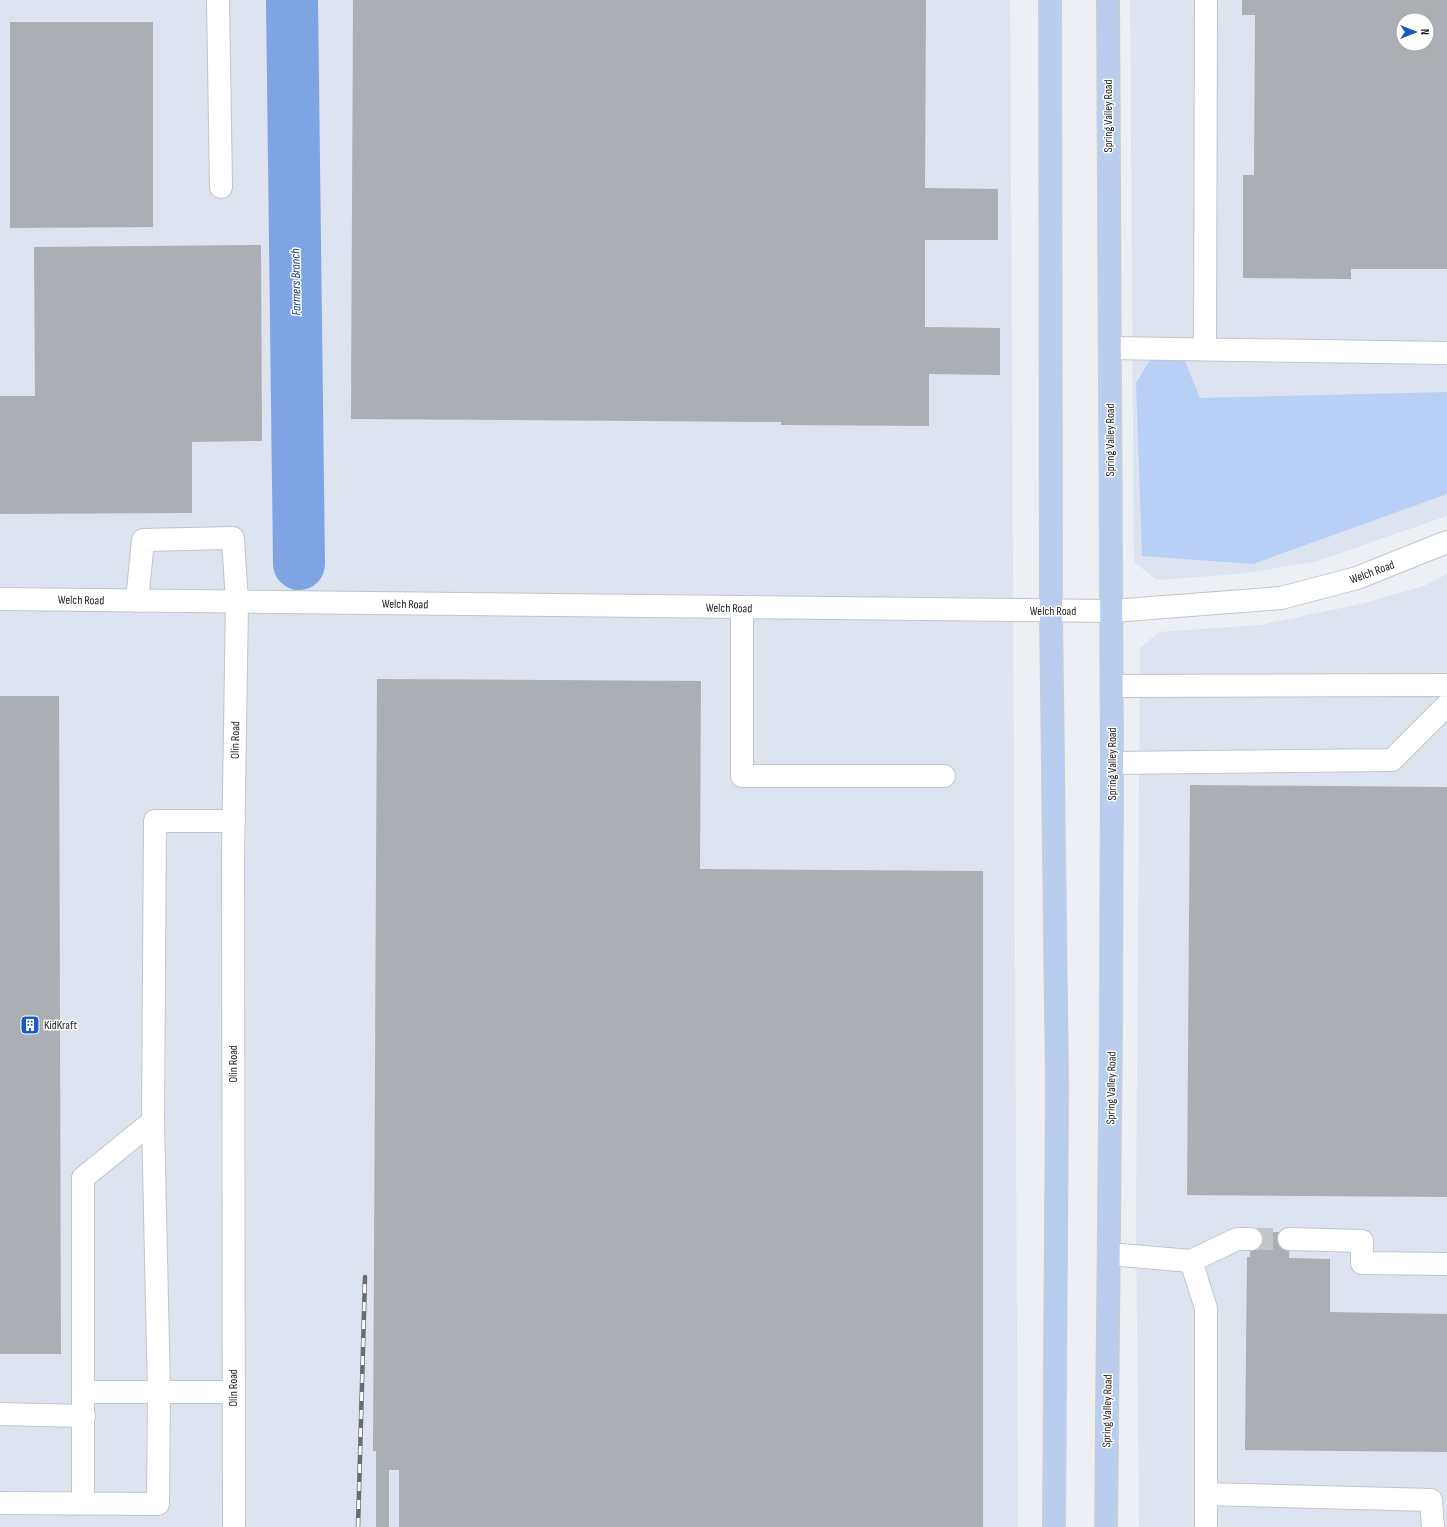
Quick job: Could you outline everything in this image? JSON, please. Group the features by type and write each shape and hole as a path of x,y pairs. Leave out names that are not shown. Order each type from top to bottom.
{"main road":[{"path":"1050,0 1051,611 1056,1086 1054,1527"},
{"name":"Spring Valley Road","path":"1106,1527 1112,763 1108,0"}],"street":[{"path":"218,0 221,187"},
{"path":"1205,349 1206,0"},
{"path":"1110,348 1447,353"},
{"name":"Olin Road","path":"137,600 143,540 233,538 237,602 234,821 234,1527"},
{"name":"Welch Road","path":"0,599 1112,611 1280,598 1357,578 1447,542"},
{"path":"742,608 742,776 944,776"},
{"path":"1112,686 1447,685"},
{"path":"1112,763 1392,760 1447,705"},
{"path":"0,1503 158,1504 159,1392 153,1121 155,821 234,821"},
{"path":"83,1504 83,1178 153,1121"},
{"path":"1109,1254 1191,1261 1237,1239 1251,1239"},
{"path":"1289,1239 1362,1241 1362,1263 1447,1264"},
{"path":"1191,1261 1206,1308 1206,1527"},
{"path":"84,1392 233,1392"},
{"path":"0,1414 84,1416"},
{"path":"1206,1494 1431,1500 1433,1527"}],"shaded area":[{"path":"0,0 1010,0 1018,1527 0,1527"},
{"path":"1130,0 1447,0 1447,516 1314,562 1238,574 1157,580 1134,562"},
{"path":"1180,349 1200,398 1447,392 1447,494 1253,564 1142,556 1136,383 1153,355"},
{"path":"1447,574 1447,1527 1139,1527 1136,1220 1140,648 1159,632 1261,625 1365,603 1424,586"}],"building":[{"path":"353,0 926,0 925,188 998,189 998,240 925,240 925,327 1000,328 1000,375 929,374 929,426 781,425 781,422 351,419"},
{"path":"1242,0 1447,0 1447,269 1351,269 1351,279 1243,278 1243,175 1254,175 1255,15 1242,15"},
{"path":"10,22 153,22 153,227 10,228"},
{"path":"261,245 262,441 192,442 192,513 0,514 0,396 35,396 34,247"},
{"path":"377,679 701,681 700,869 983,871 983,1527 399,1527 399,1470 389,1470 389,1527 376,1527 376,1451 373,1451"},
{"name":"KidKraft","path":"0,696 59,696 61,1354 0,1354"},
{"path":"1190,785 1447,787 1447,1197 1187,1195"},
{"path":"1251,1232 1290,1232 1289,1258 1330,1259 1330,1312 1447,1314 1447,1452 1245,1450 1247,1257 1250,1257"}],"waterway":[{"name":"Farmers Branch","path":"292,0 299,564"}],"tunnel":[{"path":"1251,1239 1289,1239"}],"railway":[{"path":"358,1527 365,1277"}],"place":[{"name":"KidKraft","path":"30,1025"}]}
